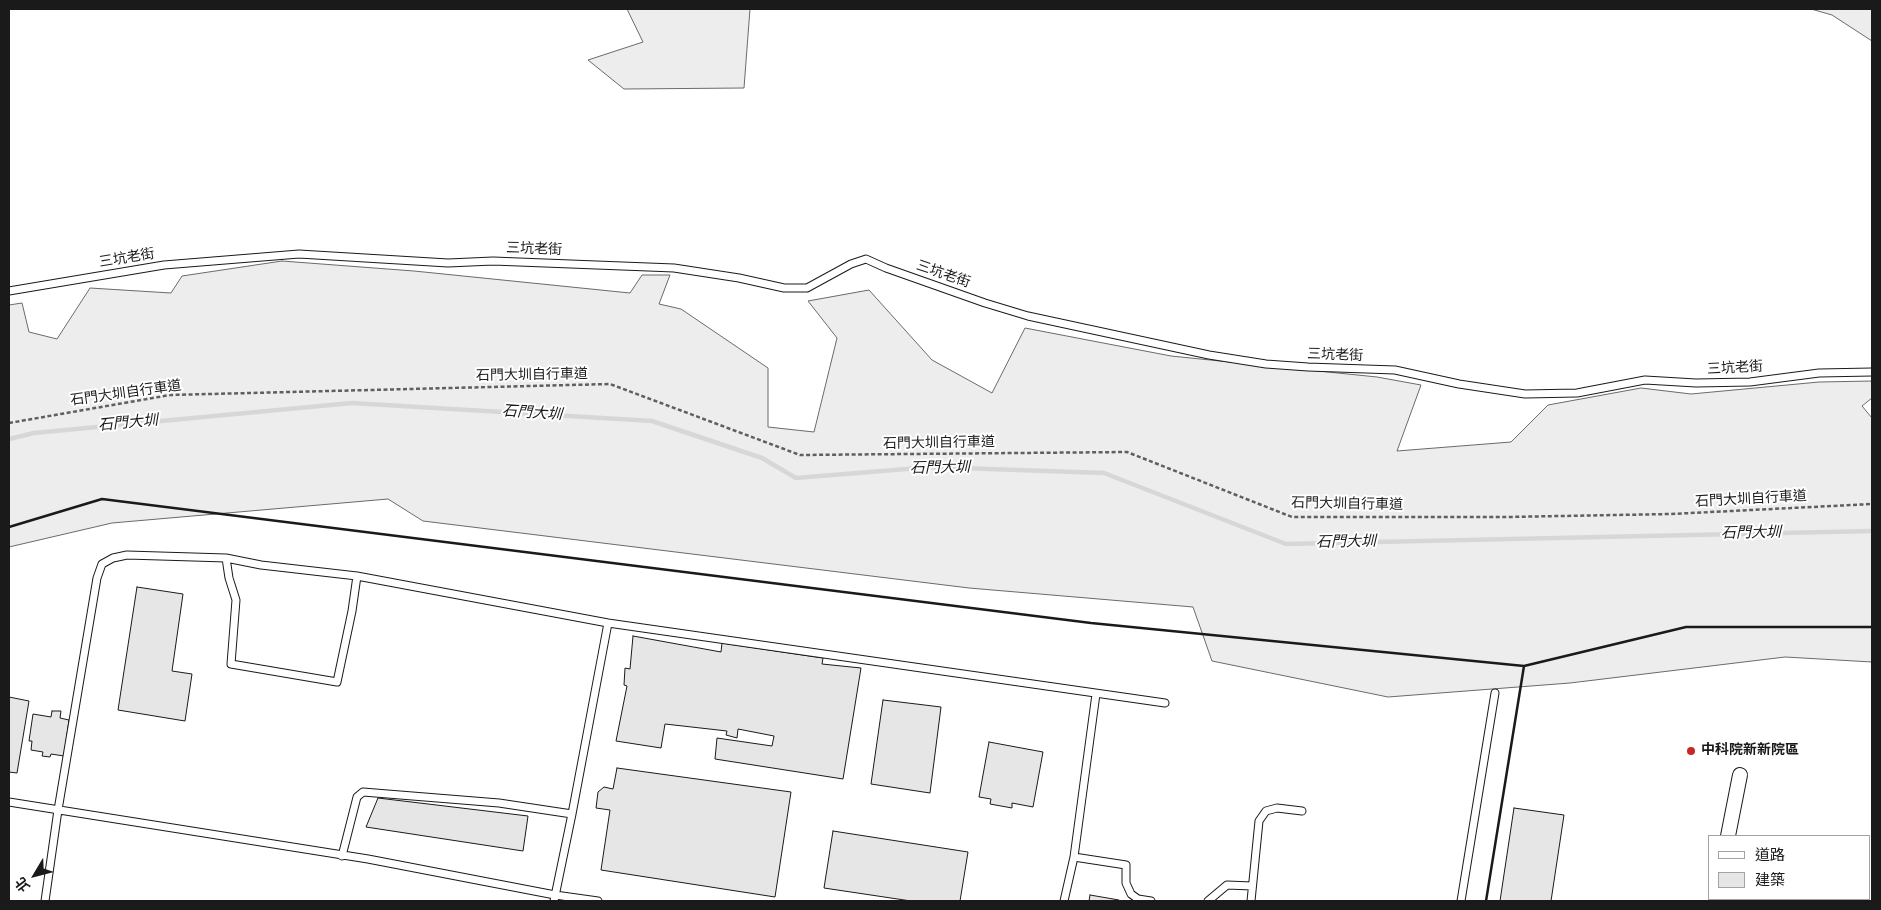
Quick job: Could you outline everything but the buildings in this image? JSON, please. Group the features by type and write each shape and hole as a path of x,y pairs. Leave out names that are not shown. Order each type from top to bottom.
{"street":[{"path":"1728,835 1740,775"}],"lane":[{"name":"三坑老街","path":"9,291 164,265 299,254 448,263 493,261 674,268 739,278 784,288 807,288 851,264 866,259 976,300 1028,316 1209,355 1266,364 1308,368 1395,370 1459,384 1525,394 1577,393 1645,380 1696,383 1750,382 1819,373 1872,372"},
{"path":"45,901 58,810 97,578 102,564 113,558 127,555 226,558 357,576 608,623 1165,703"},
{"path":"226,558 229,578 236,600 231,664 337,682 352,611 357,576"},
{"path":"554,898 608,623"},
{"path":"1461,901 1495,693"},
{"path":"1064,901 1074,857 1096,694"},
{"path":"342,856 357,797 363,792 498,803 572,814"},
{"path":"9,802 368,859 554,898 598,901"},
{"path":"1251,901 1259,821 1266,811 1277,808 1302,811"},
{"path":"1074,857 1126,865 1126,883 1130,894 1138,899 1151,901"},
{"path":"1208,901 1227,885 1252,886"}],"path":[{"name":"石門大圳自行車道","path":"9,423 170,396 610,384 800,455 1127,452 1292,516 1506,517 1671,514 1872,504"}],"shaded area":[{"path":"627,9 750,9 744,88 624,89 588,60 643,42"},
{"path":"1811,9 1872,9 1872,41 1832,15"},
{"path":"282,261 414,271 630,293 642,275 670,275 659,304 681,309 768,368 768,427 814,432 837,338 808,301 869,290 932,360 992,393 1025,328 1171,356 1377,377 1421,385 1397,451 1511,442 1548,405 1641,388 1691,394 1819,382 1872,381 1872,398 1862,406 1872,418 1872,662 1785,657 1570,683 1388,697 1212,661 1193,607 969,588 423,521 388,499 112,523 9,547 9,305 22,303 29,332 57,339 90,288 171,293 182,276"}],"waterway":[{"name":"石門大圳","path":"9,439 34,433 352,403 652,421 762,458 796,478 931,467 1104,473 1286,544 1872,531"}],"wall":[{"path":"9,527 102,499 1091,623 1524,666 1686,627 1872,627"},
{"path":"1486,901 1524,666"}],"place":[{"name":"中科院新新院區","path":"1691,751"}]}
